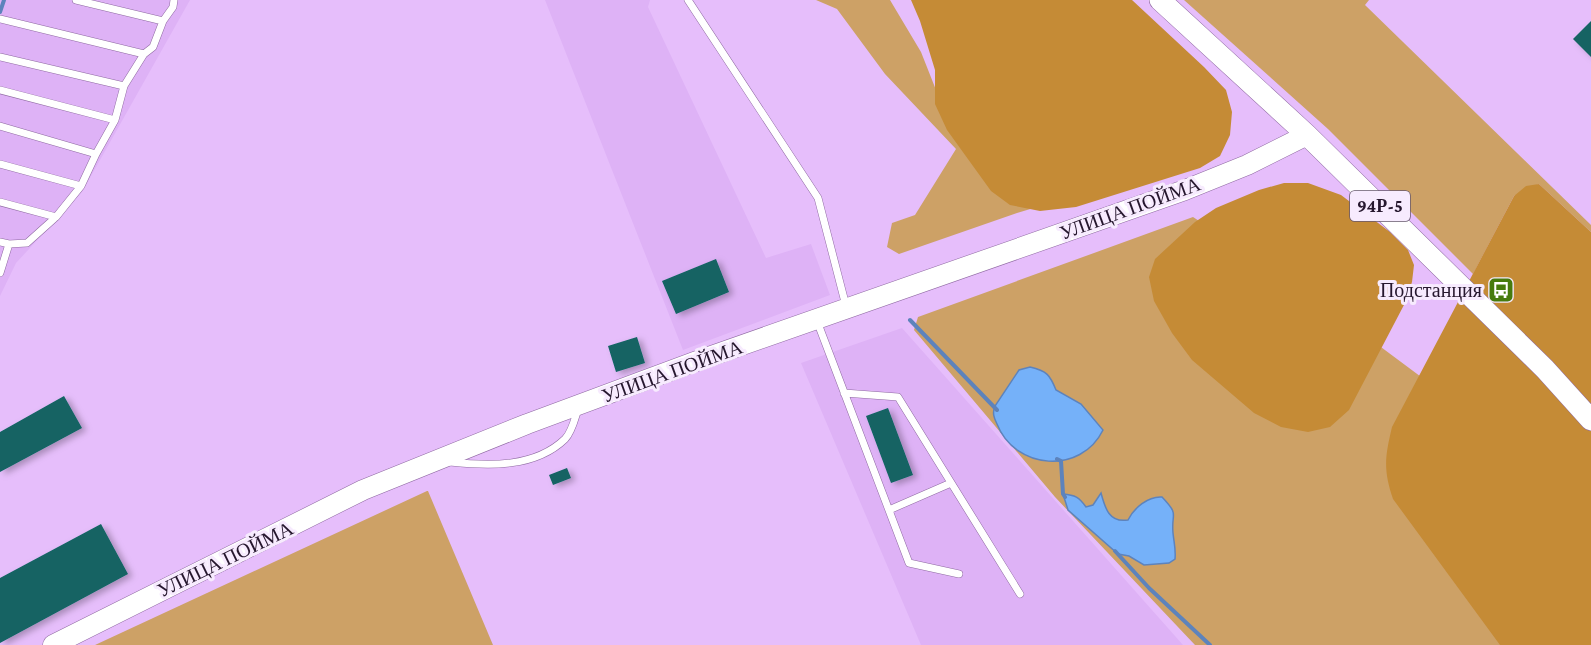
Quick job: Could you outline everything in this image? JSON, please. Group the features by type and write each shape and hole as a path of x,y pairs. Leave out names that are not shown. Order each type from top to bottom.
{"main road":[{"name":"94Р-5","path":"1160,0 1307,135 1545,369 1591,420"},
{"name":"УЛИЦА ПОЙМА","path":"53,645 363,490 580,404 846,308 1185,190 1247,165 1307,135"}],"lane":[{"path":"76,0 163,21"},
{"path":"0,242 27,243 56,217 81,186 115,120 124,86 144,54 153,47 163,21 173,8 174,0"},
{"path":"688,0 818,198 846,308"},
{"path":"0,19 144,54"},
{"path":"0,57 124,86"},
{"path":"0,90 115,120"},
{"path":"0,126 96,154"},
{"path":"0,164 81,186"},
{"path":"0,201 56,217"},
{"path":"0,273 9,244"},
{"path":"816,319 909,563 958,574"},
{"path":"844,393 898,397 1020,594"},
{"path":"438,460 484,465 509,463 541,455 567,438 580,404"},
{"path":"889,510 951,483"}],"shaded area":[{"path":"0,0 190,0 82,192 16,263 0,296"},
{"path":"545,0 650,0 648,7 766,258 811,244 830,295 683,350"},
{"path":"816,0 890,0 921,52 951,128 1137,177 1017,213 899,254 887,247 892,223 915,215 956,149 885,74 837,9"},
{"path":"911,0 1132,0 1226,90 1232,112 1230,135 1220,156 1200,168 1076,207 1040,211 1010,205 991,191 947,130 935,104 935,70"},
{"path":"1184,0 1369,0 1365,5 1591,225 1591,232 1539,184 1514,196 1473,274 1328,129"},
{"path":"1284,183 1308,183 1341,195 1390,232 1408,250 1414,265 1412,282 1405,303 1349,410 1330,427 1308,432 1281,427 1254,413 1192,360 1172,333 1154,301 1149,277 1155,259 1195,222 1216,208 1259,190"},
{"path":"1539,184 1591,232 1591,645 1500,645 1393,499 1386,471 1392,427 1514,196 1526,186"},
{"path":"1193,217 1311,295 1440,391 1591,645 1195,645 1055,497 914,330 918,317"},
{"path":"902,328 1183,645 921,645 801,363"},
{"path":"427,491 493,645 95,645"}],"water":[{"path":"1030,367 1047,374 1056,390 1081,404 1103,430 1093,445 1080,455 1065,460 1049,461 1033,458 1018,451 1006,439 997,424 994,415 995,406 1019,370"},
{"path":"1101,493 1104,504 1112,517 1122,520 1128,520 1138,507 1152,498 1162,497 1174,514 1175,559 1169,563 1144,565 1129,556 1118,554 1068,510 1063,494 1076,497 1086,507 1093,505"}],"building":[{"path":"1591,21 1591,57 1573,39"},
{"path":"716,259 729,292 676,314 662,281"},
{"path":"637,337 645,363 616,372 608,346"},
{"path":"64,396 82,428 0,472 0,432"},
{"path":"888,408 913,475 891,483 866,416"},
{"path":"567,468 571,478 553,485 549,475"},
{"path":"101,524 128,574 0,643 0,578"}],"waterway":[{"path":"0,12 4,0"},
{"path":"910,320 997,410"},
{"path":"1057,459 1061,461 1065,497"},
{"path":"1115,551 1149,588 1210,645"}],"place":[{"name":"Подстанция","path":"1501,290"}]}
